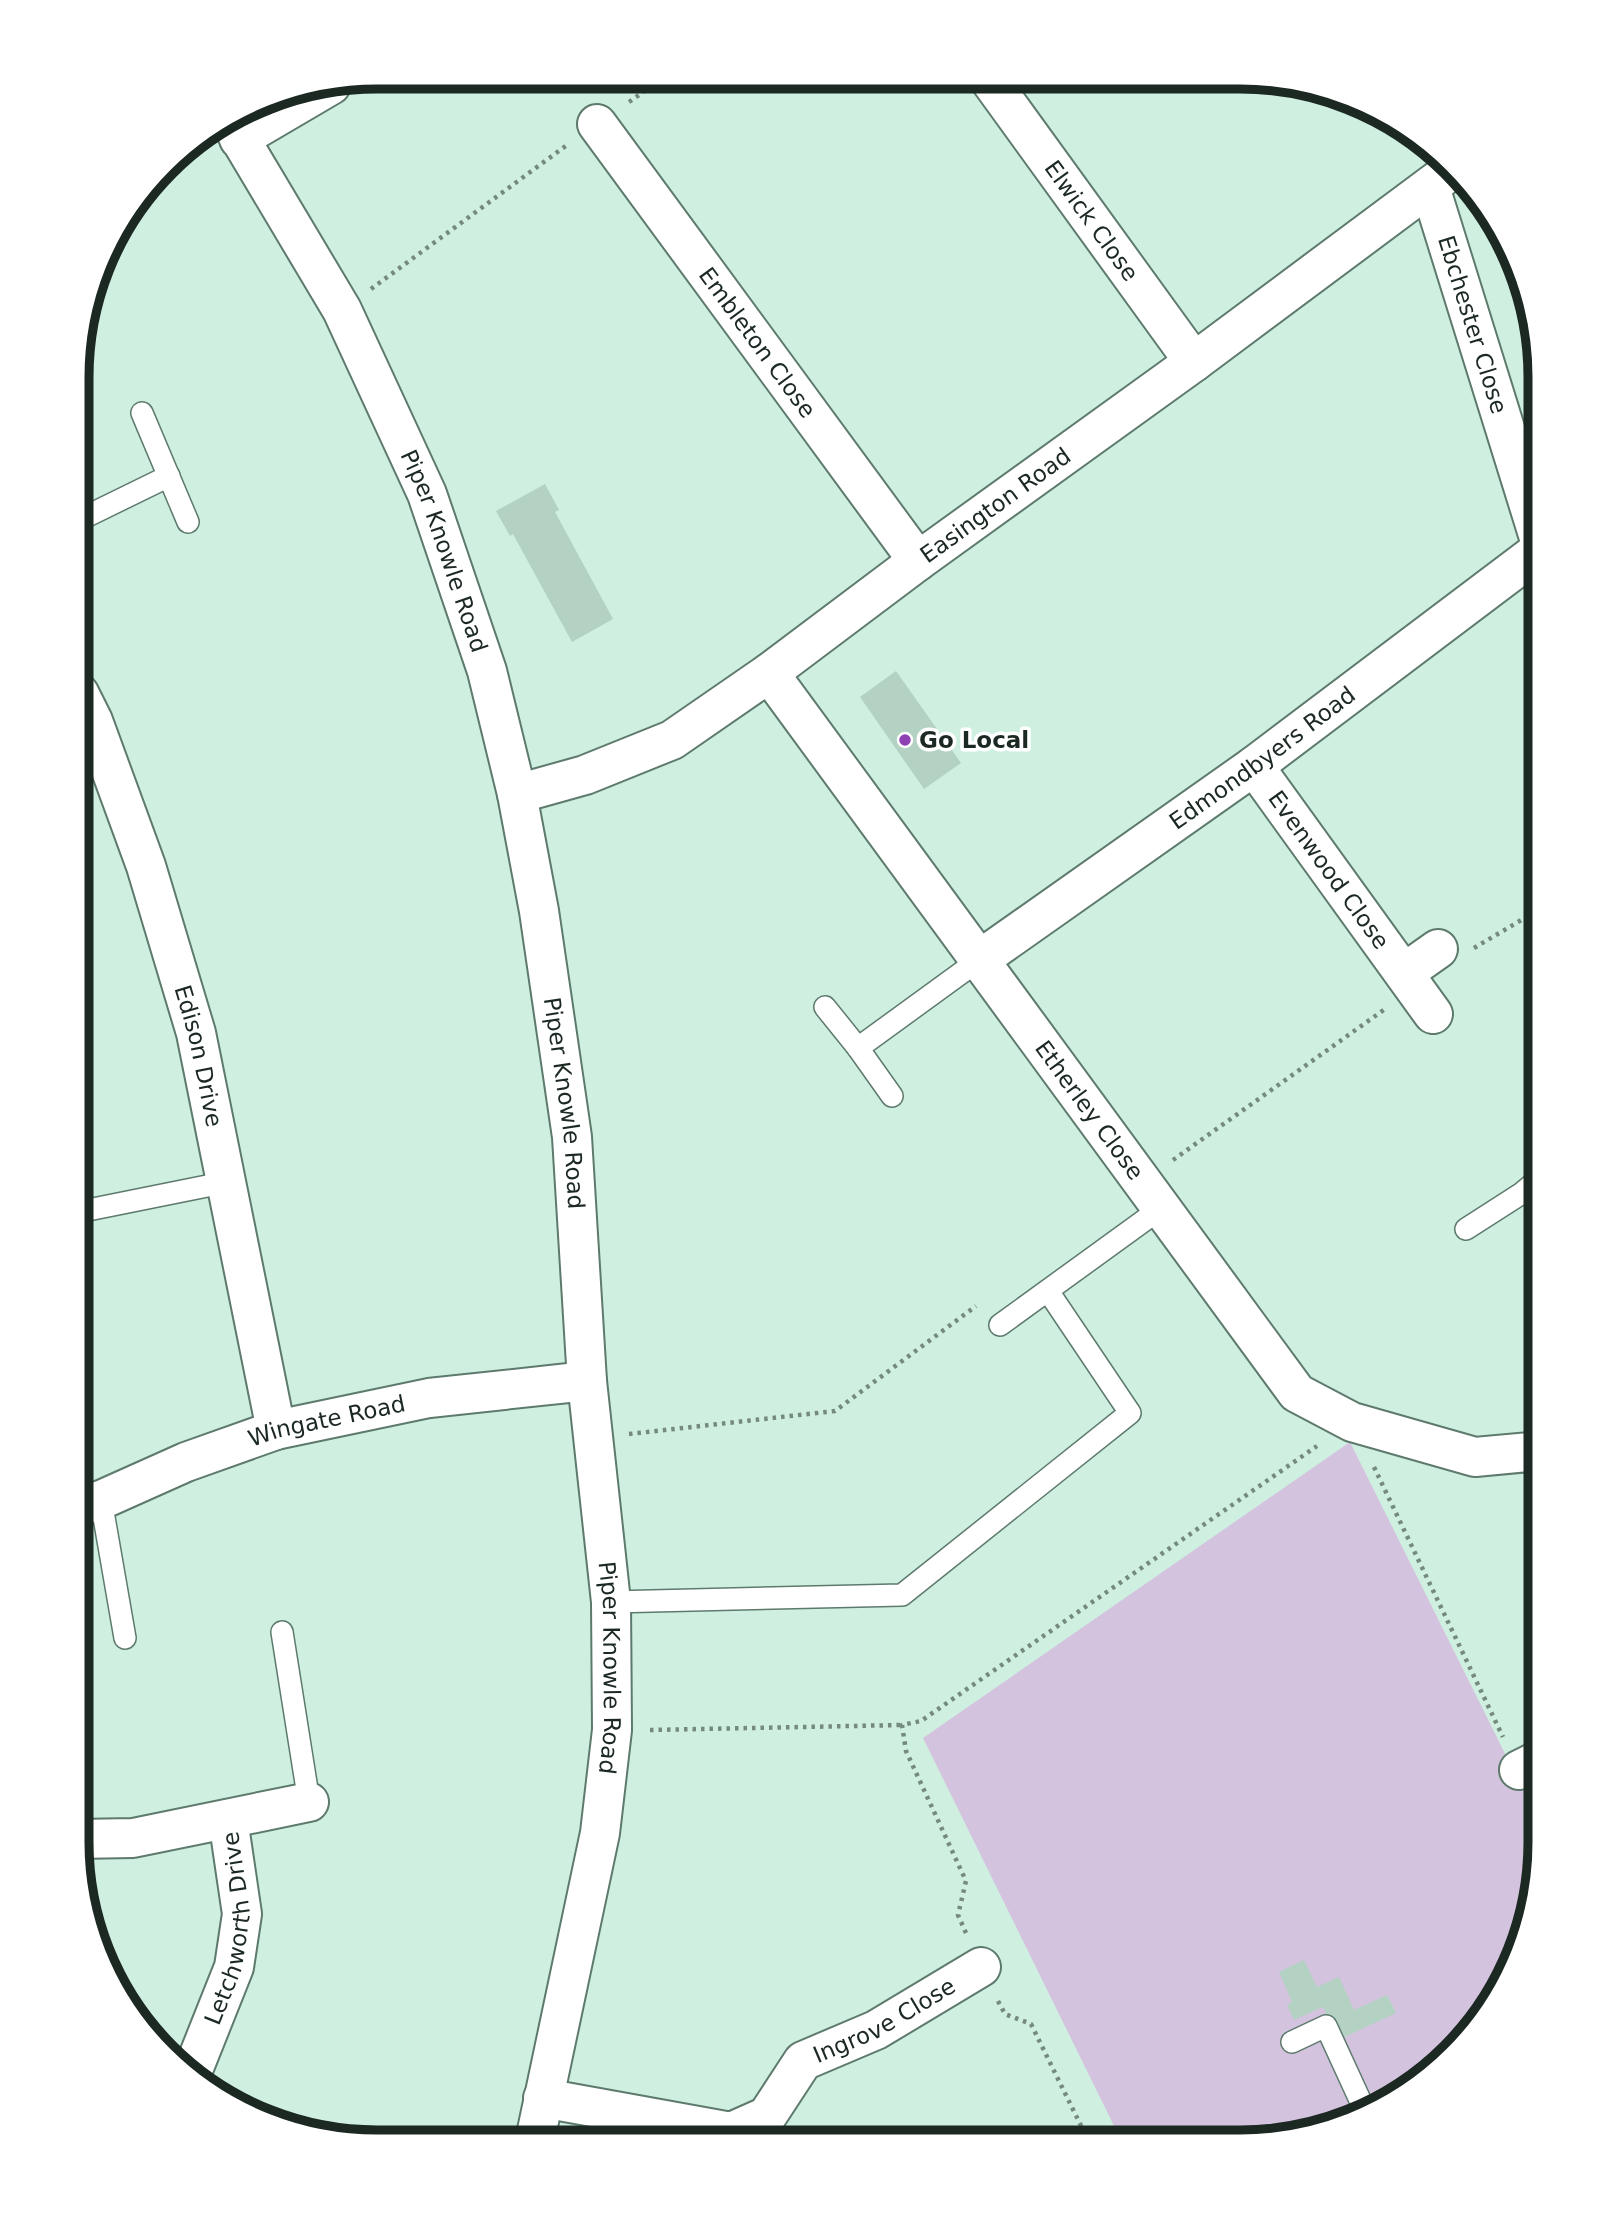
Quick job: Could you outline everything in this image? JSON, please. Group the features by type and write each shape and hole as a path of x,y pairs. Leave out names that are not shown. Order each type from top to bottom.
{"street":[{"name":"Elwick Close","path":"996,89 1194,362"},
{"path":"234,131 300,100"},
{"name":"Embleton Close","path":"597,124 918,561"},
{"name":"Piper Knowle Road","path":"234,131 342,310 427,494 487,671 517,794 539,911 572,1137 587,1381 611,1602 612,1730 600,1833 536,2130"},
{"name":"Easington Road","path":"517,794 585,775 672,740 769,673 1440,179"},
{"name":"Ebchester Close","path":"1440,179 1528,498"},
{"name":"Edmondbyers Road","path":"979,960 1254,766 1528,559"},
{"name":"Etherley Close","path":"769,673 1297,1393 1352,1422 1475,1457 1528,1452"},
{"name":"Edison Drive","path":"89,713 146,866 197,1033 276,1430"},
{"name":"Evenwood Close","path":"1254,766 1417,992 1438,948"},
{"name":"Wingate Road","path":"89,1503 186,1462 276,1430 429,1398 587,1381"},
{"path":"89,1839 133,1838 309,1802"},
{"name":"Letchworth Drive","path":"195,2065 234,1967 242,1914 228,1819"},
{"name":"Ingrove Close","path":"744,2130 767,2116 803,2061 876,2030 981,1967"},
{"path":"543,2098 704,2130"}],"lane":[{"path":"142,413 188,522"},
{"path":"89,515 169,476"},
{"path":"858,1048 979,960"},
{"path":"825,1007 892,1096"},
{"path":"89,1210 228,1182"},
{"path":"1000,1325 1048,1291 1151,1196"},
{"path":"1466,1229 1528,1197"},
{"path":"611,1602 902,1595 1130,1413 1048,1291"},
{"path":"89,1503 125,1638"},
{"path":"282,1632 309,1802"},
{"path":"1292,2042 1326,2026 1361,2103"}],"path":[{"path":"342,310 647,89"},
{"path":"1438,948 1452,961 1528,916"},
{"path":"1151,1196 1417,992"},
{"path":"592,1437 835,1411 978,1305 1000,1325"},
{"path":"612,1730 901,1725 921,1721 1352,1422 1528,1763"},
{"path":"901,1725 906,1751 966,1881 958,1914 981,1967 1005,2014 1031,2024 1083,2130"}],"shaded area":[{"path":"1350,1442 1528,1800 1527,1861 1518,1917 1498,1969 1468,2017 1430,2058 1384,2091 1333,2114 1278,2127 1240,2130 1116,2130 923,1738"}],"building":[{"path":"545,484 559,510 555,512 613,619 572,642 513,534 510,536 496,511"},
{"path":"896,671 961,763 924,789 860,697"},
{"path":"1304,1960 1317,1987 1339,1977 1354,2010 1387,1995 1396,2013 1338,2040 1323,2007 1294,2020 1287,2005 1292,2002 1279,1972"}],"place":[{"name":"Go Local","path":"905,740"}]}
